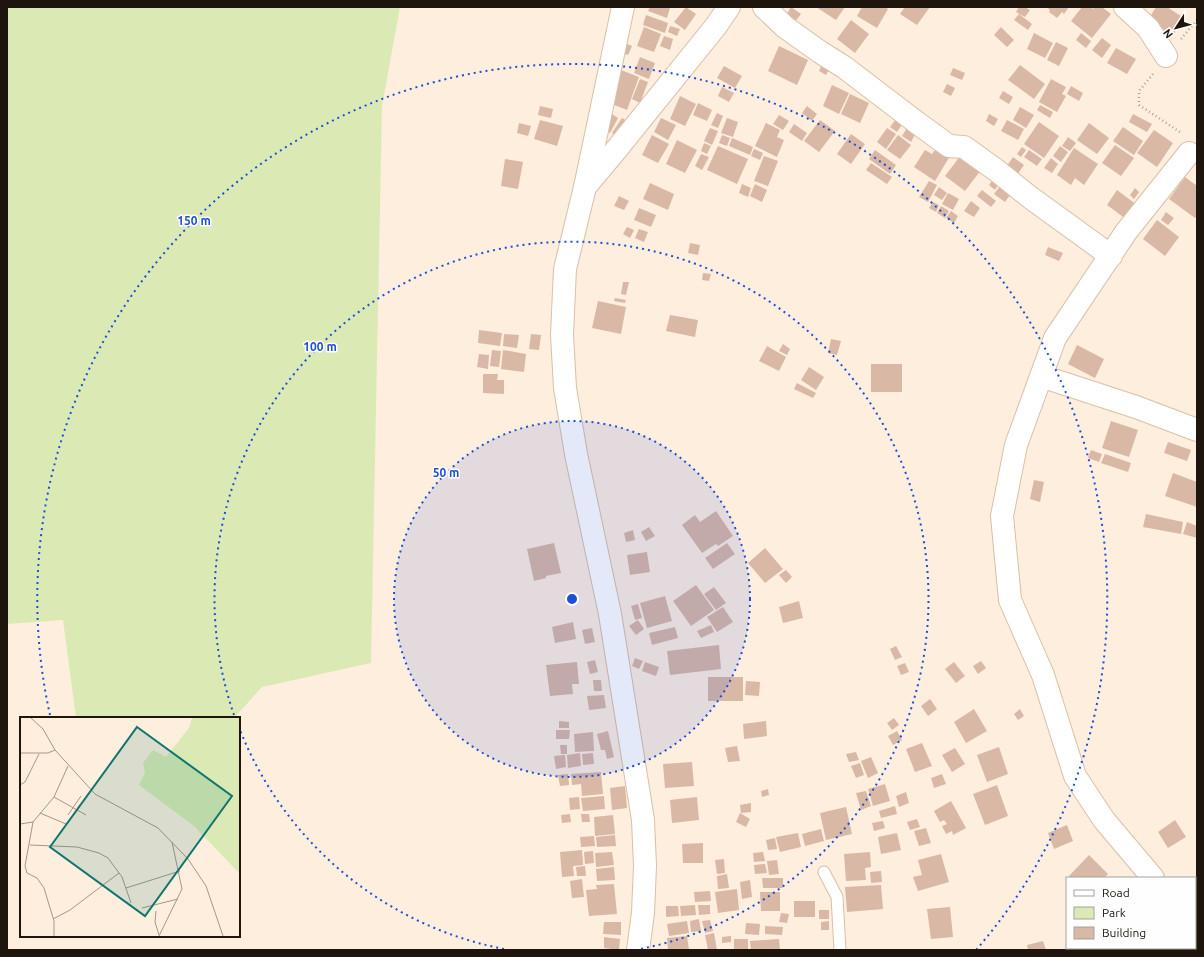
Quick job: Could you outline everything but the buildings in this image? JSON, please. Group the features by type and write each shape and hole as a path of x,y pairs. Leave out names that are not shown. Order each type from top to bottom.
{"street":[{"path":"623,7 585,187 565,269 562,335 565,388 576,454 610,614 643,820 645,866 643,913 638,950"},
{"path":"585,187 621,144 729,7"},
{"path":"764,7 785,27 844,67 916,122 950,146 964,146 1031,198 1111,256"},
{"path":"1125,7 1148,28 1166,56"},
{"path":"1152,877 1104,820 1075,776 1043,675 1010,600 1002,516 1016,444 1055,338 1126,232 1189,153"},
{"path":"1041,376 1136,407 1197,430"}],"lane":[{"path":"824,872 837,897 840,950"}],"path":[{"path":"1189,153 1194,141 1139,105 1139,91 1166,56 1197,20"}],"green space":[{"path":"7,7 400,7 382,106 371,663 262,687 235,717 76,717 63,620 7,624"}]}
